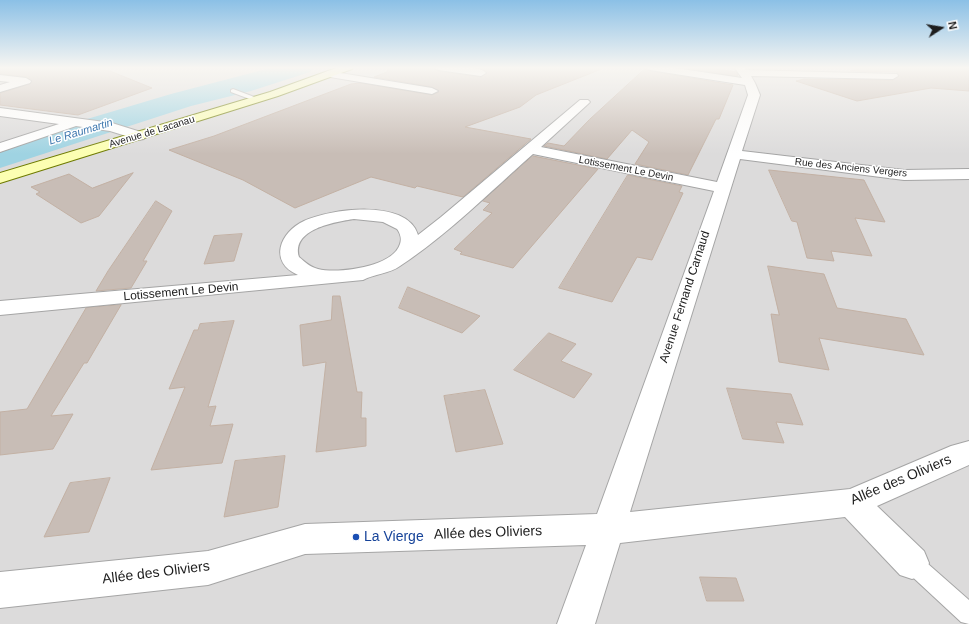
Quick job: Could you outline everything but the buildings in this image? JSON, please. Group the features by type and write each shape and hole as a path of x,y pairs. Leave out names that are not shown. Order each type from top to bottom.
{"street":[{"name":"Avenue de Lacanau","path":"0,178 263,96"},
{"name":"Avenue Fernand Carnaud","path":"576,624 721,188 754,96"},
{"path":"402,256 410,244 410,234 402,225 391,218 374,214 334,216 321,220 305,228 293,238 288,248 290,259 297,266 312,273 332,277 356,276 387,266 402,256 447,221 584,102"},
{"path":"2,114 112,127 139,136"},
{"path":"0,148 76,122"},
{"name":"Lotissement Le Devin","path":"530,150 721,188"},
{"name":"Rue des Anciens Vergers","path":"734,154 904,175 969,174"},
{"name":"Lotissement Le Devin","path":"2,311 356,276"},
{"name":"Allée des Oliviers","path":"0,590 208,568 305,539 608,529 852,503 961,454 969,453"},
{"path":"852,503 912,563"}],"lane":[{"path":"247,96 255,99"},
{"path":"912,563 969,614"}],"shaded area":[{"path":"0,96 969,96 969,624 0,624"}],"waterway":[{"name":"Le Raumartin","path":"0,157 197,96"}],"place":[{"name":"La Vierge","path":"356,537"}]}
